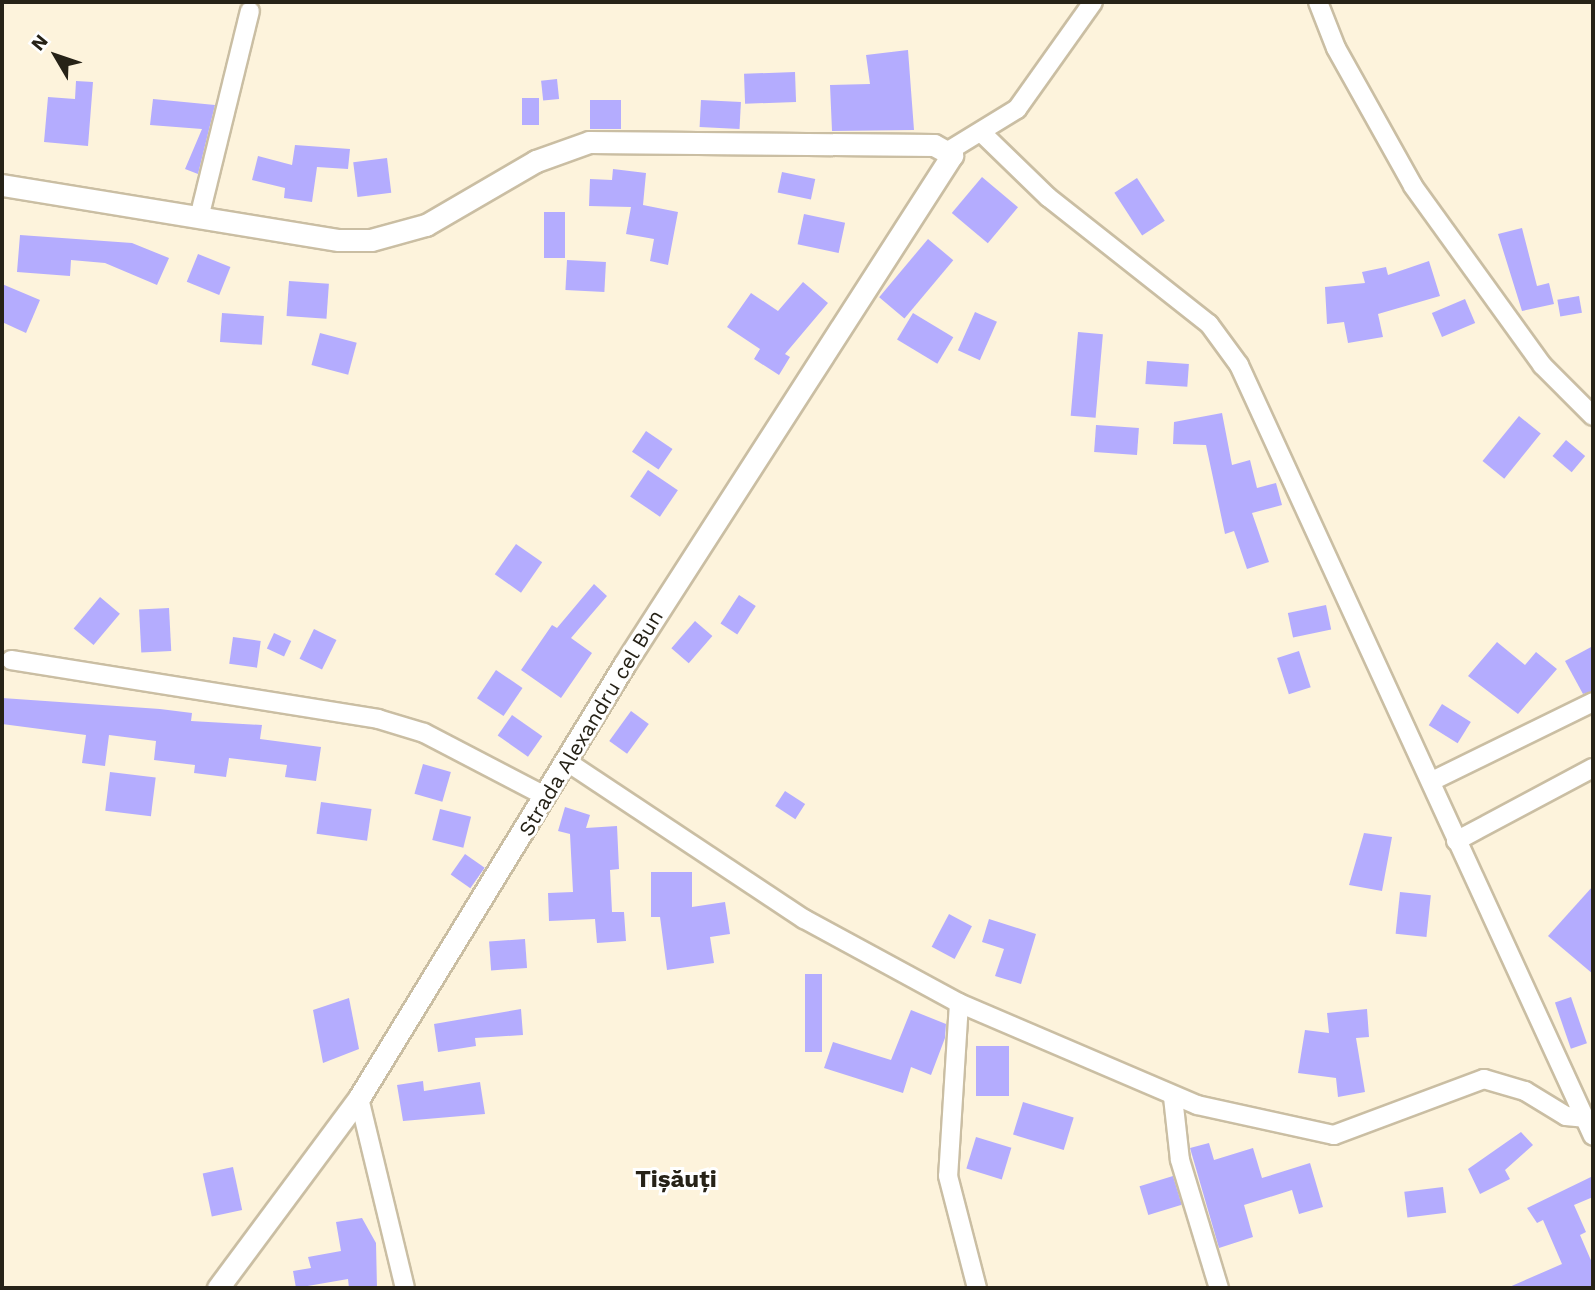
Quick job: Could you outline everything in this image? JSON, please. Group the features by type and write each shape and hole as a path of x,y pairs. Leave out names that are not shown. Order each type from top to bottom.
{"street":[{"path":"2,185 200,214 267,230 371,240 426,225 536,161 589,142 884,143 950,150 984,135 1017,109 1093,2"},
{"path":"1318,2 1336,48 1413,186 1542,365 1593,415"},
{"path":"200,214 250,11"},
{"path":"984,135 1029,180 1209,324 1239,365 1432,780 1456,841 1593,1136"},
{"name":"Strada Alexandru cel Bun","path":"218,1288 359,1098 566,761 950,160 950,150"},
{"path":"11,660 377,719 424,733 545,796"},
{"path":"1432,780 1593,702"},
{"path":"566,761 804,919 959,1003 1173,1097 1334,1135 1484,1079 1501,1080 1566,1116 1584,1118"},
{"path":"1456,841 1593,768"},
{"path":"959,1003 948,1176 977,1288"},
{"path":"1173,1097 1180,1160 1219,1288"},
{"path":"359,1098 405,1288"}],"building":[{"path":"908,50 914,130 832,131 830,85 870,84 866,55"},
{"path":"795,72 796,102 745,104 744,74"},
{"path":"557,79 559,99 543,101 541,81"},
{"path":"76,81 93,82 88,146 44,142 48,97 75,99"},
{"path":"522,98 539,98 539,125 522,125"},
{"path":"153,99 215,105 198,174 185,169 202,129 150,125"},
{"path":"590,100 621,100 621,129 590,129"},
{"path":"701,100 741,102 740,129 700,127"},
{"path":"295,145 350,149 348,169 317,167 312,202 284,198 285,188 252,180 258,156 292,165"},
{"path":"387,158 391,193 358,197 353,162"},
{"path":"613,169 646,173 643,205 678,212 668,265 650,261 654,239 626,234 631,207 589,206 590,179 612,180"},
{"path":"782,172 815,179 811,200 778,193"},
{"path":"982,177 1018,207 988,243 952,213"},
{"path":"1137,178 1165,221 1142,235 1114,193"},
{"path":"544,212 565,212 565,258 544,258"},
{"path":"804,214 845,223 839,253 798,244"},
{"path":"1522,228 1537,286 1549,283 1554,304 1522,311 1498,234"},
{"path":"20,235 132,243 169,258 157,285 105,263 71,260 70,276 17,272"},
{"path":"928,239 953,260 904,318 879,297"},
{"path":"198,254 230,267 219,295 187,282"},
{"path":"567,260 606,262 604,292 565,290"},
{"path":"1429,261 1440,296 1378,314 1383,337 1348,343 1344,322 1327,324 1325,287 1365,283 1362,272 1386,267 1388,275"},
{"path":"289,281 329,284 326,319 287,316"},
{"path":"803,282 828,303 785,354 790,357 779,375 754,359 760,349 727,327 751,293 778,311"},
{"path":"2,284 40,300 26,333 2,322"},
{"path":"1579,296 1582,313 1560,317 1557,300"},
{"path":"1465,299 1475,323 1442,337 1432,313"},
{"path":"975,312 997,322 980,360 958,350"},
{"path":"222,313 264,316 262,345 220,342"},
{"path":"913,313 953,337 937,364 897,340"},
{"path":"1078,332 1103,334 1096,418 1071,416"},
{"path":"320,333 357,343 348,375 311,365"},
{"path":"1147,361 1189,364 1187,387 1145,384"},
{"path":"1222,413 1232,465 1250,460 1257,488 1276,483 1282,505 1252,513 1269,562 1247,569 1234,531 1225,534 1206,445 1173,444 1174,422"},
{"path":"1519,416 1541,434 1504,479 1482,461"},
{"path":"1096,425 1139,428 1137,455 1094,452"},
{"path":"646,431 673,449 659,470 632,452"},
{"path":"1566,440 1585,456 1572,472 1553,456"},
{"path":"648,470 678,490 660,517 630,497"},
{"path":"516,544 542,562 521,593 495,574"},
{"path":"594,584 607,596 571,638 592,653 561,698 521,670 552,625 557,628"},
{"path":"739,595 756,606 737,634 720,624"},
{"path":"100,597 120,614 94,645 74,628"},
{"path":"1326,605 1331,629 1293,638 1288,613"},
{"path":"169,608 171,651 141,653 139,610"},
{"path":"695,621 712,636 689,663 671,648"},
{"path":"314,629 336,640 322,670 300,659"},
{"path":"274,633 291,641 284,656 267,648"},
{"path":"233,637 261,641 257,668 229,664"},
{"path":"1497,642 1525,665 1536,652 1557,669 1518,714 1468,676"},
{"path":"1593,646 1593,691 1583,694 1565,661"},
{"path":"1299,651 1311,687 1289,694 1277,658"},
{"path":"496,670 523,688 504,716 477,698"},
{"path":"2,698 160,709 192,713 191,721 262,725 260,739 321,747 316,781 285,777 287,765 229,758 226,777 194,773 195,765 154,760 156,741 109,735 105,766 82,763 86,735 2,724"},
{"path":"1442,704 1471,722 1458,743 1429,725"},
{"path":"631,711 649,724 627,754 609,741"},
{"path":"512,715 542,736 528,757 498,735"},
{"path":"423,764 451,772 442,802 414,794"},
{"path":"110,772 156,778 151,816 105,811"},
{"path":"785,791 805,804 795,819 775,806"},
{"path":"321,802 372,809 367,841 317,834"},
{"path":"565,807 590,815 586,828 617,826 619,869 610,870 612,912 624,912 626,941 597,943 595,919 549,921 548,893 573,892 570,834 558,831"},
{"path":"440,809 471,817 463,848 432,840"},
{"path":"1364,833 1392,837 1382,891 1349,885"},
{"path":"465,854 485,868 470,888 451,874"},
{"path":"651,872 692,872 692,907 725,902 730,934 710,937 714,963 667,970 660,917 651,917"},
{"path":"1593,886 1593,974 1548,936"},
{"path":"1400,892 1431,895 1426,937 1396,934"},
{"path":"949,914 972,926 955,959 932,947"},
{"path":"989,919 1036,934 1021,984 995,976 1004,949 982,942"},
{"path":"525,939 527,968 491,970 489,942"},
{"path":"805,974 822,974 822,1052 805,1052"},
{"path":"1571,997 1587,1043 1571,1049 1555,1003"},
{"path":"349,998 359,1049 323,1063 313,1010"},
{"path":"521,1009 523,1035 475,1038 476,1046 438,1052 434,1024"},
{"path":"1367,1009 1369,1037 1356,1038 1365,1092 1338,1097 1336,1078 1298,1073 1305,1030 1329,1033 1327,1013"},
{"path":"911,1010 946,1024 945,1038 931,1075 911,1067 903,1093 824,1068 833,1042 891,1060"},
{"path":"976,1046 1009,1046 1009,1096 976,1096"},
{"path":"423,1081 424,1091 480,1082 485,1114 403,1121 397,1085"},
{"path":"1023,1102 1074,1117 1064,1150 1013,1135"},
{"path":"1521,1132 1533,1145 1505,1170 1510,1179 1480,1194 1468,1169"},
{"path":"976,1137 1011,1148 1002,1179 966,1169"},
{"path":"1209,1143 1214,1160 1253,1148 1262,1178 1310,1163 1323,1207 1299,1214 1292,1190 1244,1205 1253,1237 1219,1248 1190,1148"},
{"path":"233,1167 242,1210 212,1216 203,1173"},
{"path":"1173,1176 1182,1205 1148,1215 1140,1186"},
{"path":"1593,1176 1593,1197 1574,1205 1586,1232 1580,1235 1593,1265 1593,1288 1507,1288 1562,1264 1543,1220 1537,1223 1527,1208"},
{"path":"1443,1187 1446,1213 1407,1218 1404,1192"},
{"path":"362,1218 376,1243 377,1288 349,1288 348,1279 296,1288 293,1271 311,1268 308,1257 341,1251 336,1222"}],"district":[{"name":"Tișăuți","path":"676,1180"}]}
